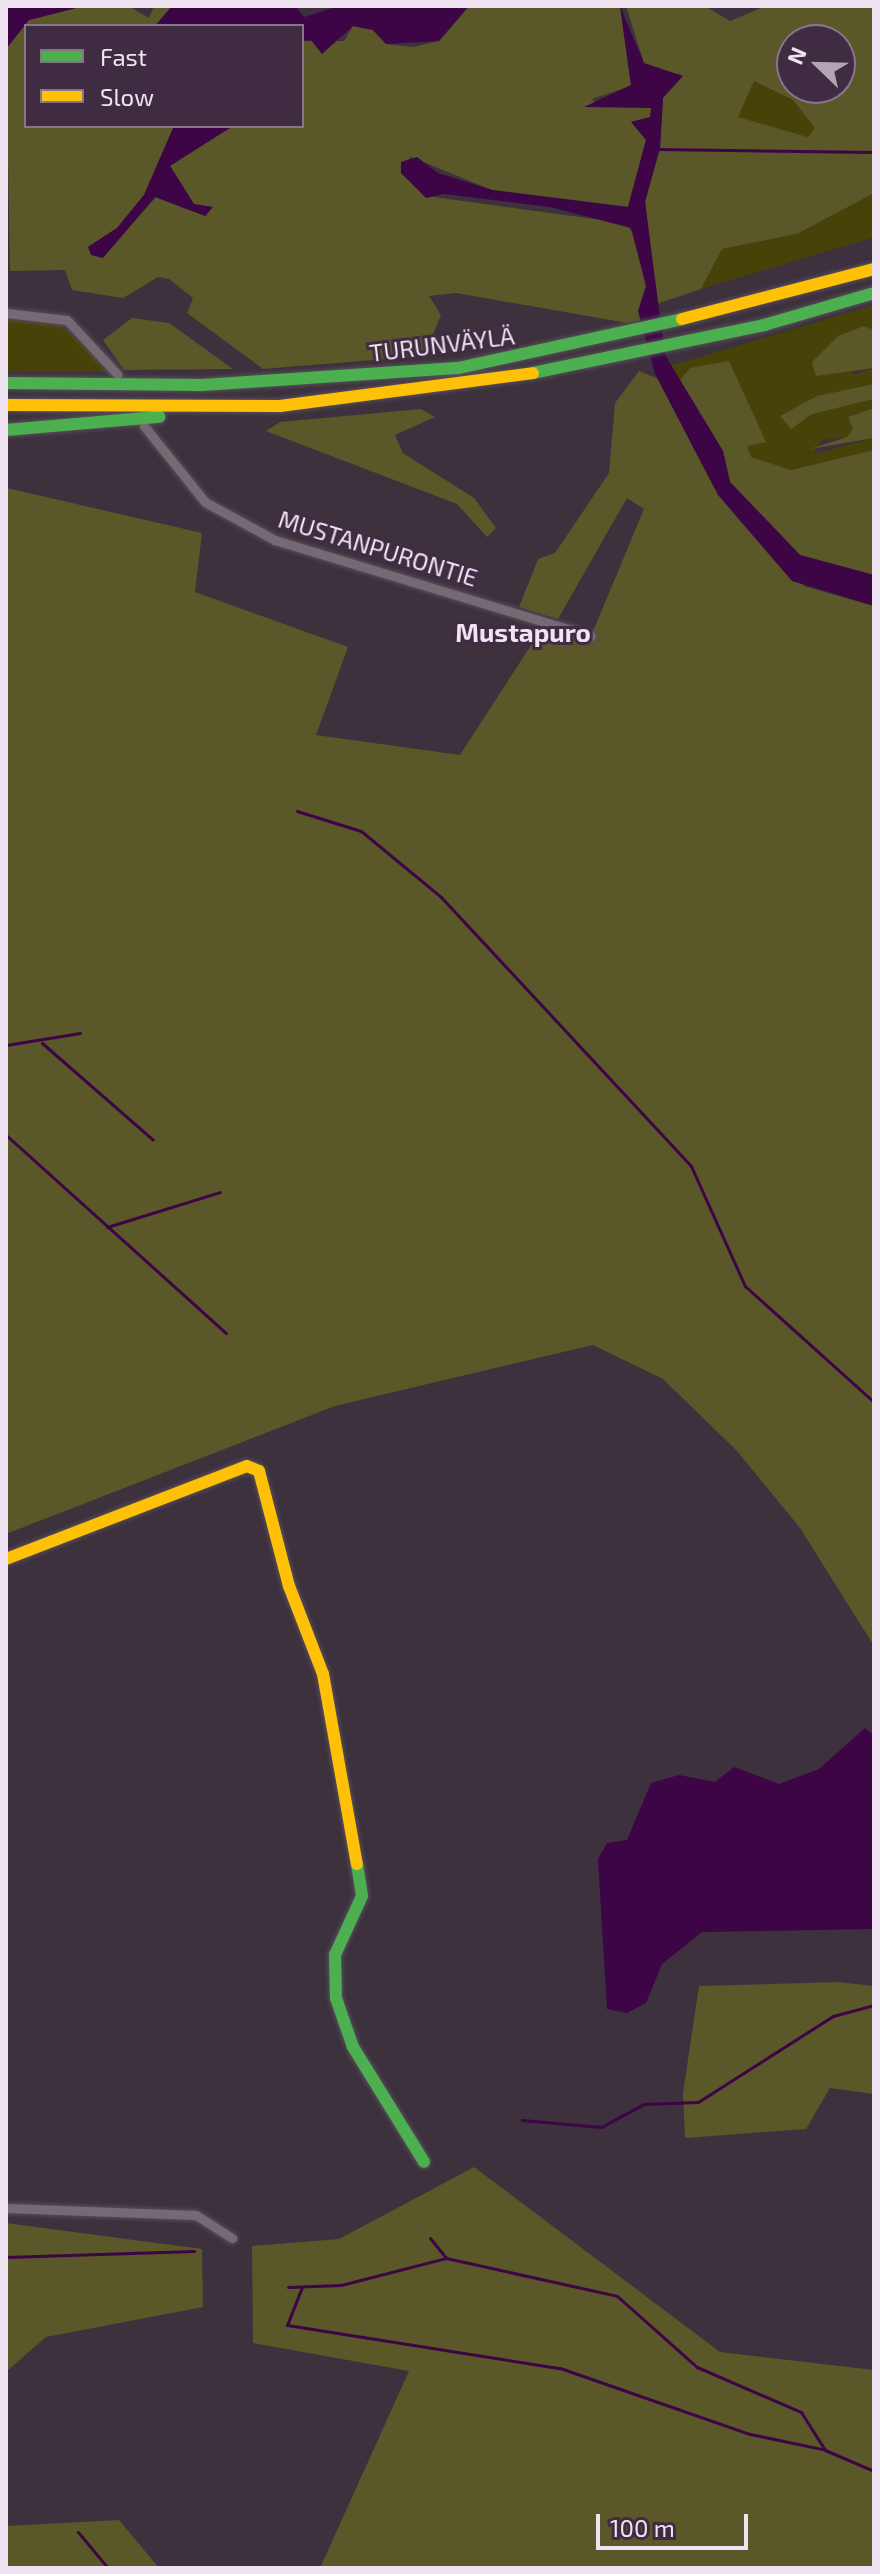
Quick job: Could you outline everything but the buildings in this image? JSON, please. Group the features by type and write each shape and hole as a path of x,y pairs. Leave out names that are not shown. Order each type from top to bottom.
{"main road":[{"name":"TURUNVÄYLÄ","path":"6,383 322,381 458,368 690,318 874,269"},
{"name":"TURUNVÄYLÄ","path":"6,405 280,406 462,388 695,341 874,293"},
{"path":"6,430 280,406"},
{"path":"6,1559 247,1466 259,1471 289,1586 323,1674 362,1896 335,1955 336,1998 353,2047 424,2162"}],"street":[{"path":"6,313 67,320 117,374"},
{"name":"MUSTANPURONTIE","path":"144,426 205,502 275,540 591,636"},
{"path":"6,2208 196,2215 232,2238"}],"shaded area":[{"path":"6,6 84,6 29,20 6,49"},
{"path":"84,6 128,6 149,18 154,6 172,6 157,24 26,24 29,20"},
{"path":"172,6 295,6 304,17 339,6 469,6 439,41 386,44 373,30 353,26 322,54 311,40 304,41 304,24 157,24"},
{"path":"469,6 620,6 631,86 592,99 598,106 651,107 651,117 632,122 646,140 628,207 492,190 411,157 400,167 434,197 624,223 637,237 646,287 642,320 627,323 456,293 429,296 441,315 424,356 263,369 187,313 193,298 169,279 158,277 123,298 72,290 65,270 10,271 6,49 24,26 24,128 173,128 144,195 117,228 88,247 102,258 156,197 206,216 212,207 194,204 170,166 186,155 230,128 304,128 304,41 344,41 353,26 373,30 386,44 413,47 439,41"},
{"path":"620,6 644,63 683,76 663,98 660,148 645,202 665,355 723,451 730,482 800,555 874,575 874,606 792,581 718,495 655,374 638,311 646,286 631,228 550,207 444,194 426,198 401,173 401,162 417,157 438,173 492,190 628,207 646,140 631,122 650,117 651,108 584,107 631,85"},
{"path":"626,6 705,6 730,21 766,6 874,6 874,193 797,234 722,249 701,289 657,304 645,201 660,148 663,98 681,74 665,76 644,63"},
{"path":"754,81 776,92 776,104 796,104 815,128 809,137 737,117"},
{"path":"173,128 230,128 170,166 194,204 213,207 205,216 155,197 103,258 91,255 88,247 117,228 144,195"},
{"path":"874,193 874,237 701,289 722,249 797,234"},
{"path":"874,305 874,330 864,326 850,367 853,375 874,368 874,384 817,396 805,423 811,414 874,399 874,408 848,417 853,429 847,437 821,440 814,454 874,438 874,450 791,470 751,457 747,446 765,442 690,368 680,380 670,366"},
{"path":"132,318 169,323 233,369 124,370 103,340"},
{"path":"6,319 57,323 95,352 108,372 6,372"},
{"path":"864,326 874,330 874,368 816,376 812,362 838,336"},
{"path":"729,361 766,442 747,446 751,457 791,470 874,450 874,575 800,555 730,482 723,451 680,380 690,368"},
{"path":"639,371 659,379 705,470 804,586 874,606 874,1646 800,1528 737,1451 663,1379 593,1345 335,1406 6,1534 7,488 202,533 195,592 348,647 316,735 460,755 546,622 591,636 644,509 627,498 558,619 519,607 538,559 555,553 609,473 615,403"},
{"path":"874,384 874,399 812,414 791,429 780,416 817,396"},
{"path":"874,408 874,438 810,449 847,437 853,429 848,417"},
{"path":"421,409 435,417 395,435 403,453 474,498 496,528 487,537 457,504 266,431 280,422"},
{"path":"865,1728 874,1735 874,1929 702,1932 662,1964 646,2003 627,2013 607,2009 598,1859 607,1843 627,1840 651,1783 679,1775 715,1782 734,1767 779,1784 819,1769"},
{"path":"838,1982 874,1986 874,2094 830,2088 806,2129 685,2138 683,2093 699,1986"},
{"path":"474,2167 720,2352 874,2370 874,2568 320,2568 409,2371 253,2343 252,2246 339,2239"},
{"path":"6,2223 202,2249 203,2307 46,2337 6,2372"},
{"path":"119,2520 159,2568 6,2568 6,2526"}],"waterway":[{"path":"658,149 874,152"},
{"path":"297,811 361,831 441,897 691,1166 745,1286 874,1402"},
{"path":"6,1045 80,1033"},
{"path":"42,1043 153,1140"},
{"path":"6,1135 226,1333"},
{"path":"107,1227 220,1192"},
{"path":"522,2120 601,2127 644,2104 698,2102 833,2016 874,2005"},
{"path":"430,2238 446,2258"},
{"path":"6,2257 194,2251"},
{"path":"288,2287 341,2285 446,2258 617,2296 697,2367 801,2412 825,2450 874,2471"},
{"path":"302,2287 287,2325 560,2368 750,2434 822,2449"},
{"path":"78,2532 108,2568"}],"traffic: fast":[{"path":"533,373 764,325 874,293"},
{"path":"6,383 201,385 458,368 682,319"},
{"path":"6,430 159,417"},
{"path":"357,1864 362,1896 335,1955 336,1998 353,2047 424,2162"}],"traffic: slow":[{"path":"682,319 874,269"},
{"path":"6,405 280,406 533,373"},
{"path":"6,1559 247,1466 259,1471 289,1586 323,1674 357,1864"}],"district":[{"name":"Mustapuro","path":"523,632"}]}
